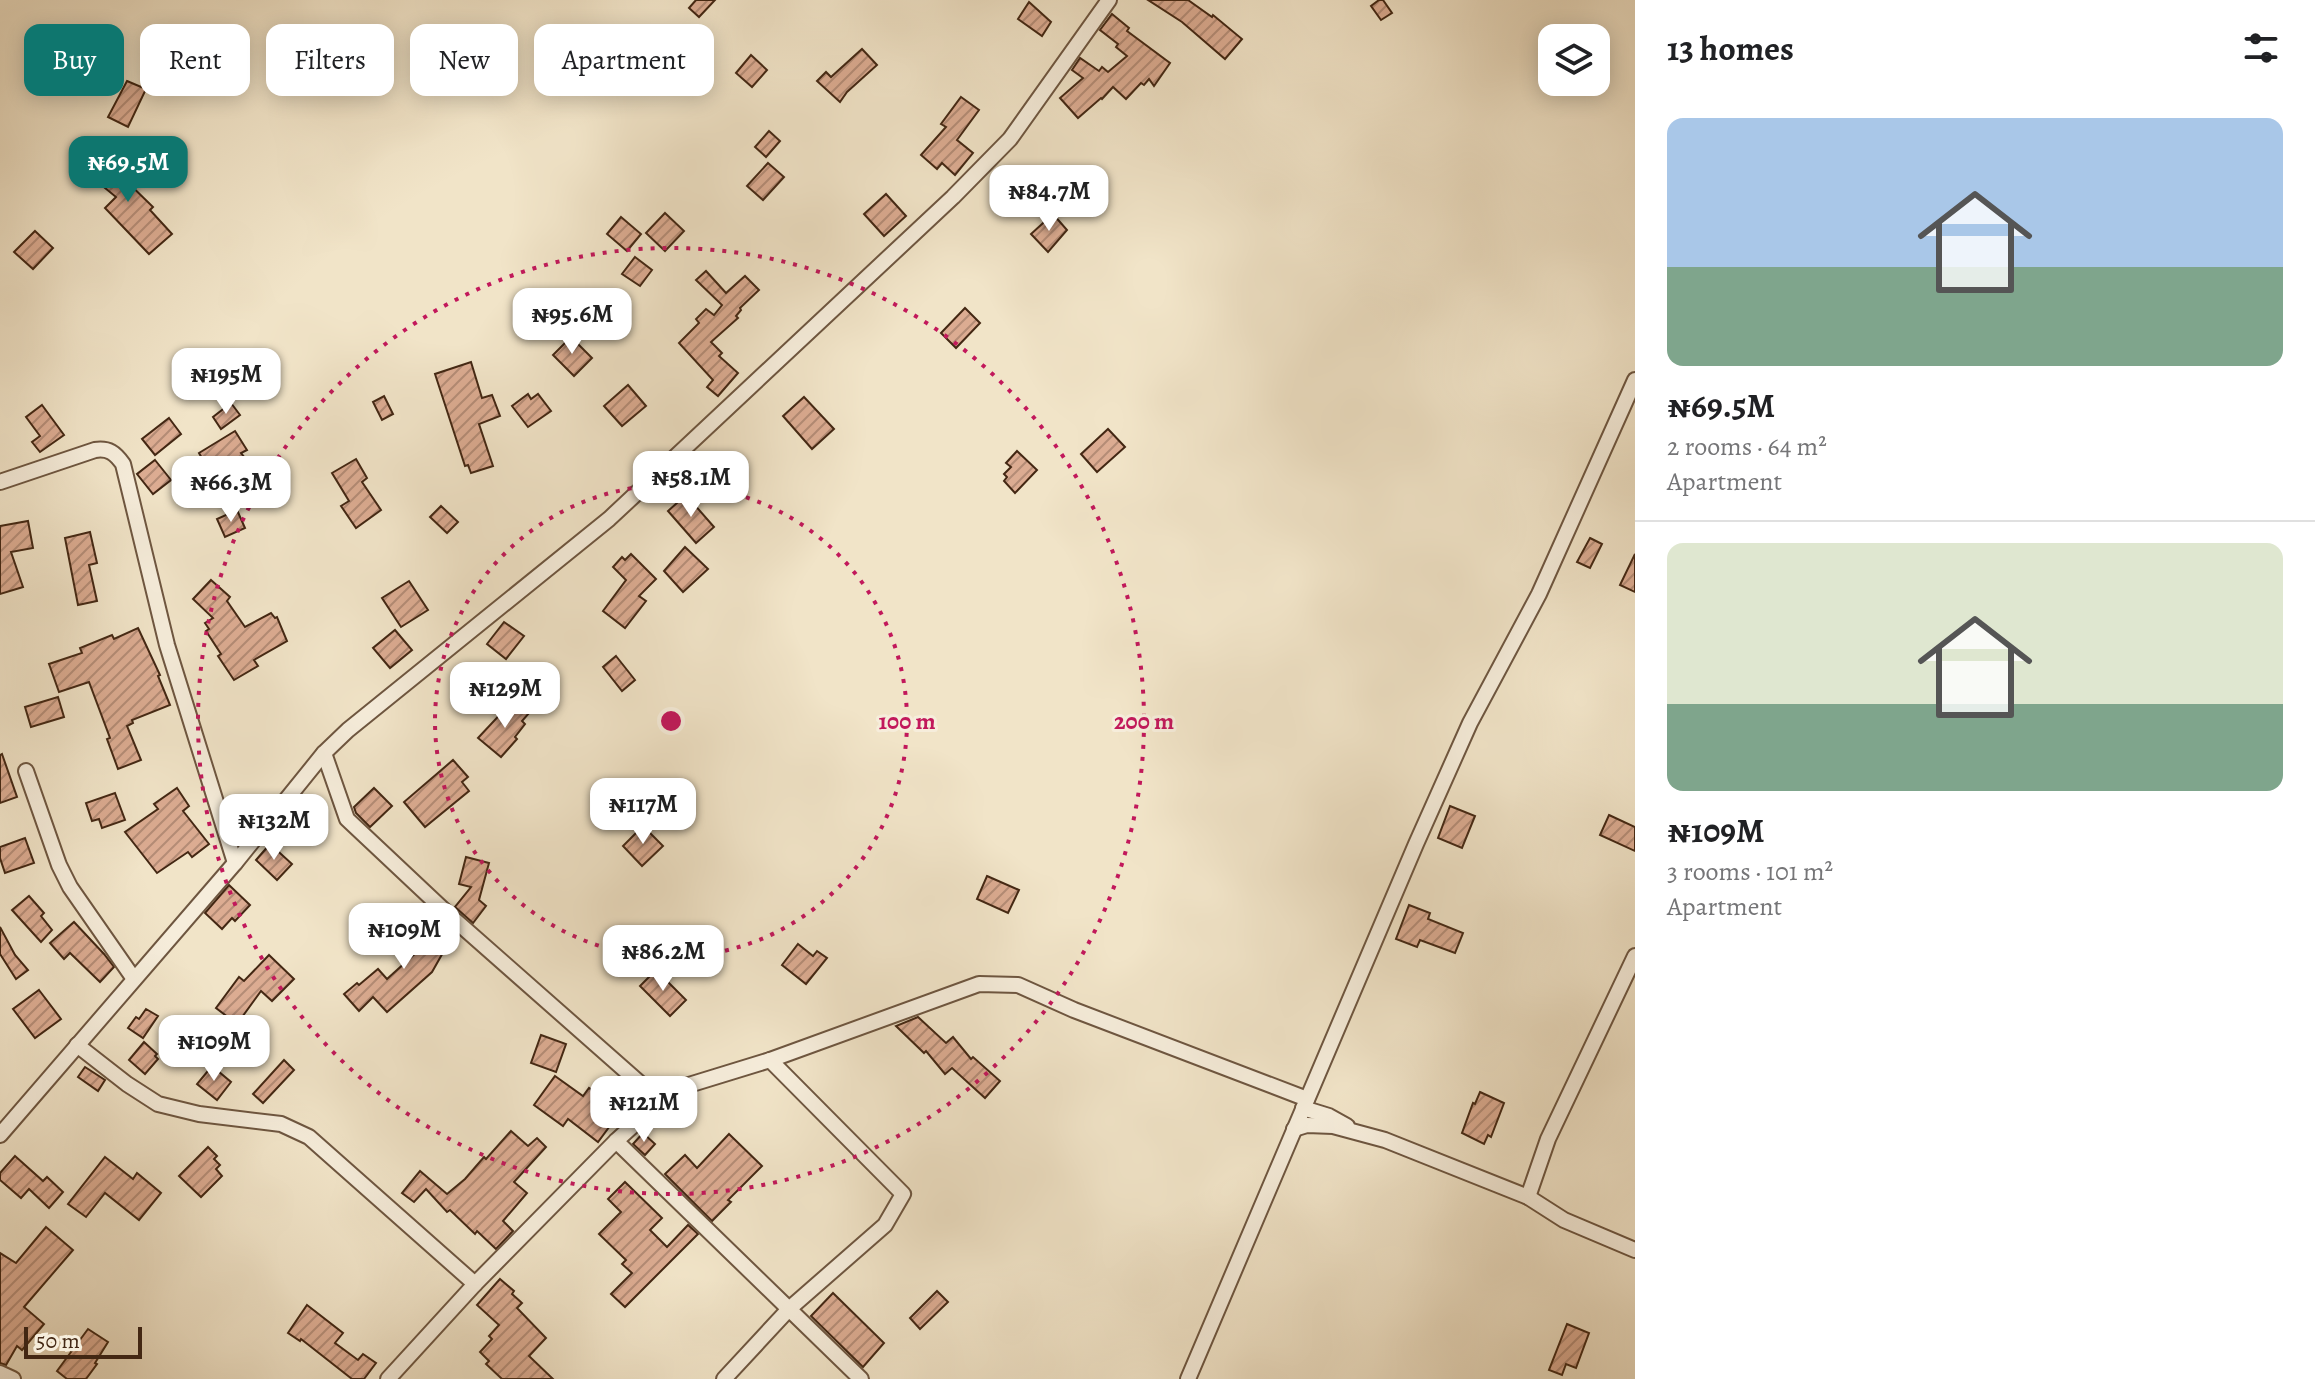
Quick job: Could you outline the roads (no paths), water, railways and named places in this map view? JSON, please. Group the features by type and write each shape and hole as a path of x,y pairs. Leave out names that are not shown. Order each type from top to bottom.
{"street":[{"path":"0,1135 235,863 324,753 348,730 609,519 953,197 1010,139 1109,0"},
{"path":"1188,1379 1470,723 1539,594 1635,380"},
{"path":"0,482 95,450 111,451 123,464 167,645 235,863"},
{"path":"324,753 347,819 448,914 660,1101"},
{"path":"26,771 59,865 70,887 134,979"},
{"path":"1528,1197 1548,1139 1635,956"},
{"path":"388,1379 475,1284 616,1141 679,1088 770,1060 979,984 1018,985 1305,1103 1356,1131"},
{"path":"77,1045 158,1104 199,1114 281,1124 309,1137 475,1284"},
{"path":"724,1379 789,1309 885,1225 903,1194 770,1060"},
{"path":"1294,1129 1307,1125 1333,1126 1385,1140 1528,1197 1564,1220 1635,1250"},
{"path":"616,1141 861,1379"},
{"path":"0,1373 13,1379"}]}
